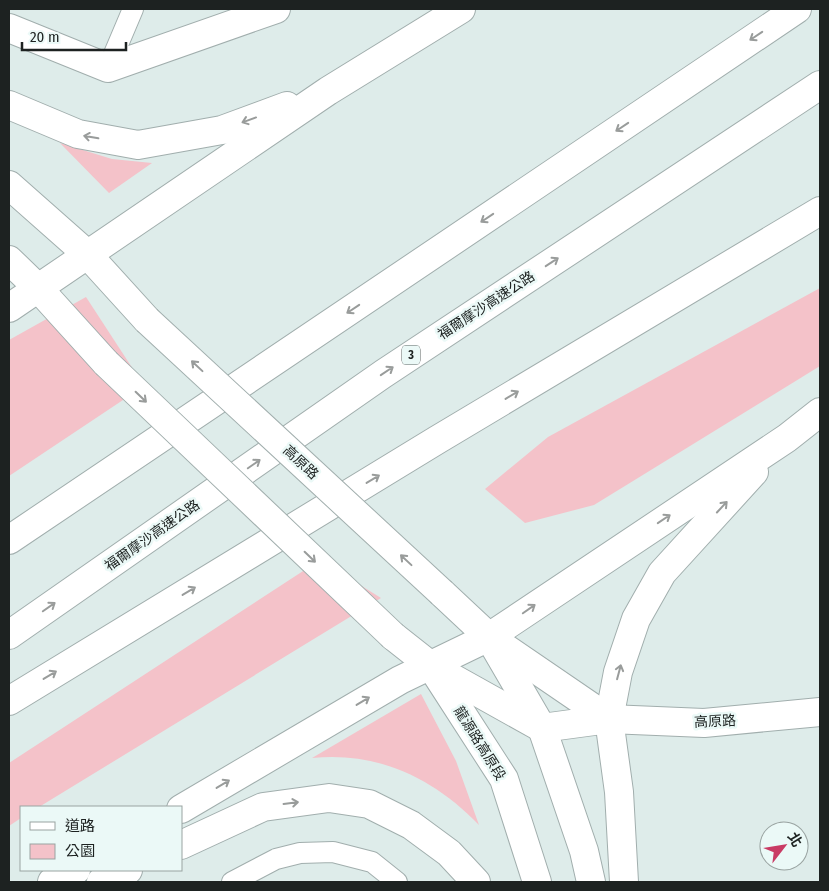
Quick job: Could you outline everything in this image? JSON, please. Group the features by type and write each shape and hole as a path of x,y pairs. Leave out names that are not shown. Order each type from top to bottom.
{"main road":[{"path":"9,28 108,68 276,9"},
{"path":"9,308 328,91 461,9"},
{"path":"9,540 797,9"},
{"name":"福爾摩沙高速公路","path":"9,635 383,374 820,85"},
{"path":"9,105 78,134 138,145 222,130 328,91"},
{"name":"高原路","path":"9,185 87,254 147,320 489,637 609,720"},
{"path":"9,701 437,440 820,210"},
{"path":"9,260 39,289 106,364 393,636 431,666 542,728"},
{"path":"182,808 400,680 489,637 786,438 820,412"},
{"path":"624,882 619,792 609,720 618,672 636,619 662,573 786,438"},
{"path":"489,637 542,728 584,851 591,882"},
{"name":"龍源路高原段","path":"431,666 504,779 537,882"},
{"name":"高原路","path":"542,728 609,720 704,723 820,712"},
{"path":"182,845 262,807 329,798 337,799 369,804 411,825 449,853 476,882"},
{"path":"52,882 74,871"},
{"path":"101,882 126,871"}],"lane":[{"path":"108,68 133,9"},
{"path":"232,882 276,859 300,853 333,852 372,862 397,882"}],"green space":[{"path":"60,143 112,159 152,163 109,193"},
{"path":"820,288 820,366 594,505 525,523 485,489 548,437"},
{"path":"86,297 144,386 9,476 9,340"},
{"path":"320,560 381,598 41,806 20,806 20,819 9,826 9,763"},
{"path":"421,694 456,761 479,825 462,808 443,794 424,781 403,771 359,759 336,757 312,758"}]}
